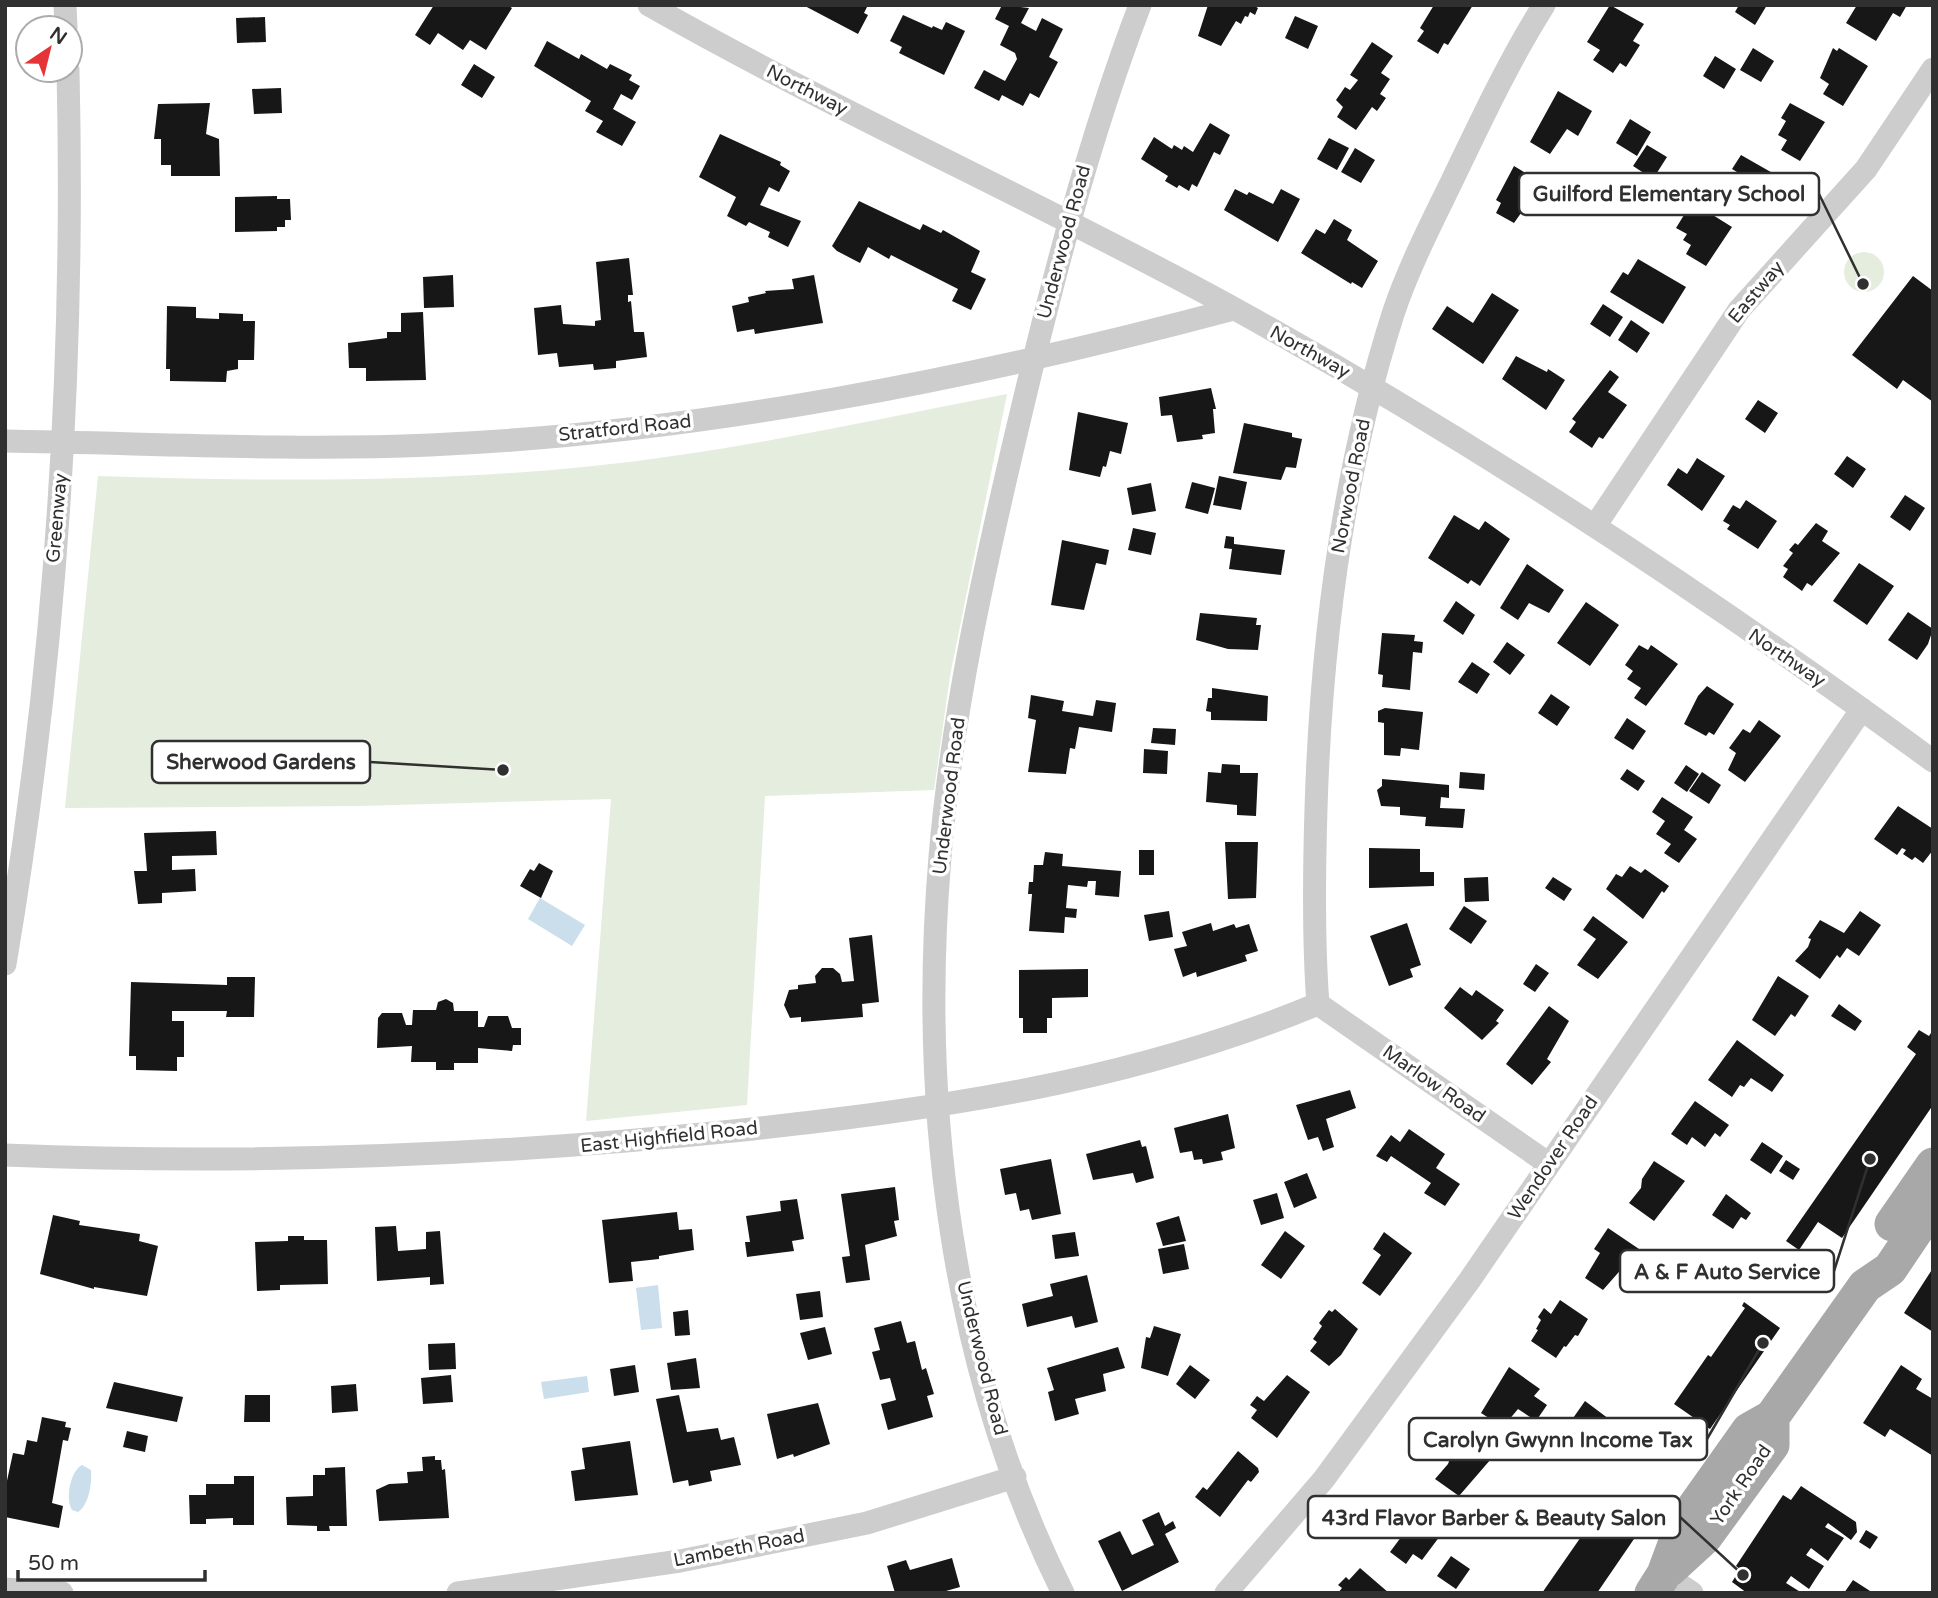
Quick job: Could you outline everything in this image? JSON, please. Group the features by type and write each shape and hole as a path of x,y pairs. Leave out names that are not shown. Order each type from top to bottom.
{"main road":[{"name":"York Road","path":"1865,1286 1870,1255 1933,1165"},
{"name":"York Road","path":"1669,1586 1772,1445 1772,1418 1865,1286 1890,1269 1933,1205"}],"street":[{"name":"Northway","path":"649,5 814,95 1068,220 1234,309 1371,387 1595,526 1862,709 1933,761"},
{"name":"Underwood Road","path":"1063,1593 1015,1477 988,1397 968,1318 945,1182 939,1106 936,934 940,859 948,790 983,581 1033,359 1068,220 1140,5"},
{"name":"Norwood Road","path":"1318,1004 1314,901 1318,727 1336,567 1371,387 1394,311 1414,260 1479,124 1544,5"},
{"name":"Eastway","path":"1595,526 1739,310 1866,169 1933,69"},
{"name":"Greenway","path":"5,964 40,711 64,442 70,157 68,84"},
{"name":"Stratford Road","path":"5,441 357,447 608,432 796,404 1033,359 1234,309"},
{"name":"Wendover Road","path":"1226,1593 1324,1479 1469,1281 1862,709"},
{"name":"East Highfield Road","path":"5,1155 230,1161 510,1152 730,1131 939,1106 1105,1075 1214,1044 1318,1004"},
{"name":"Marlow Road","path":"1318,1004 1549,1164"},
{"name":"Lambeth Road","path":"458,1593 680,1561 867,1523 1015,1477"},
{"path":"5,1589 62,1593"}],"green space":[{"path":"1864,252 1878,258 1884,272 1878,286 1864,292 1850,286 1844,272 1850,258"},
{"path":"1007,394 950,676 934,790 765,796 747,1105 586,1121 611,799 360,806 65,808 98,476 220,479 402,478 584,467 744,445"}],"water":[{"path":"540,898 585,925 572,946 528,919"},
{"path":"658,1285 662,1328 641,1330 636,1288"},
{"path":"587,1376 589,1392 544,1399 541,1382"},
{"path":"82,1465 91,1470 91,1481 87,1499 78,1512 72,1510 69,1493 74,1473"}],"building":[{"path":"434,5 507,5 512,8 486,50 470,40 463,50 438,33 430,45 415,35"},
{"path":"803,5 868,5 864,13 868,15 858,34"},
{"path":"1002,5 1029,8 1021,23 1036,31 1042,18 1063,29 1049,57 1058,62 1039,98 1030,93 1023,106 1002,95 999,101 974,88 984,70 1005,81 1017,59 1015,53 1000,45 1009,26 995,19"},
{"path":"1208,5 1253,5 1258,8 1255,15 1250,12 1248,17 1245,16 1241,24 1236,21 1221,46 1198,36"},
{"path":"1434,5 1473,5 1448,45 1444,43 1438,54 1417,41 1424,31 1420,28"},
{"path":"1610,5 1644,24 1633,41 1640,45 1626,67 1620,63 1613,73 1593,60 1600,50 1587,42"},
{"path":"1739,5 1767,5 1755,25 1735,12"},
{"path":"1857,5 1907,5 1900,17 1893,13 1876,41 1846,23"},
{"path":"903,15 932,28 933,26 942,30 946,22 965,31 944,75 899,53 902,47 890,41"},
{"path":"1295,16 1318,26 1308,49 1285,38"},
{"path":"265,17 266,42 237,43 236,18"},
{"path":"547,41 579,59 581,54 607,69 610,64 632,75 629,80 640,86 632,100 621,94 613,109 636,122 622,146 596,132 603,121 585,111 591,101 534,66"},
{"path":"1372,42 1393,56 1381,73 1390,79 1380,94 1386,98 1377,111 1372,107 1356,130 1337,117 1343,107 1336,100 1345,87 1350,90 1358,80 1350,75"},
{"path":"1753,48 1774,61 1761,82 1740,70"},
{"path":"1833,48 1837,51 1839,48 1868,66 1843,106 1823,94 1829,84 1820,78"},
{"path":"1715,56 1736,69 1724,89 1703,76"},
{"path":"474,64 495,77 482,98 461,85"},
{"path":"281,88 282,113 254,114 252,89"},
{"path":"1558,91 1592,111 1578,136 1567,129 1550,154 1530,142"},
{"path":"210,103 206,134 219,139 220,176 171,176 171,165 161,165 161,139 154,139 158,104"},
{"path":"1790,103 1825,122 1800,161 1781,150 1787,140 1778,135 1786,121 1781,118"},
{"path":"1630,119 1651,132 1637,156 1616,143"},
{"path":"1210,123 1230,135 1220,155 1214,152 1197,187 1192,184 1189,191 1179,185 1177,188 1165,181 1168,176 1141,159 1154,137 1172,149 1174,145 1182,150 1184,146 1193,152"},
{"path":"720,134 781,162 780,165 790,171 779,192 769,187 760,205 801,221 788,247 768,237 770,232 749,222 746,226 727,216 736,197 699,177"},
{"path":"1329,138 1349,148 1337,170 1317,159"},
{"path":"1647,145 1667,157 1653,179 1633,166"},
{"path":"1355,148 1375,160 1361,183 1341,172"},
{"path":"1741,155 1776,175 1751,213 1722,195 1737,172 1732,169"},
{"path":"1514,166 1546,185 1538,198 1533,196 1514,223 1496,213 1501,203 1496,200"},
{"path":"1235,189 1247,195 1249,192 1273,204 1281,189 1300,199 1278,242 1224,210"},
{"path":"277,196 277,199 290,199 291,220 285,220 285,227 277,227 277,231 235,232 235,197"},
{"path":"859,201 920,230 923,224 941,233 943,230 980,251 971,272 986,279 971,310 952,301 958,289 891,255 889,259 868,247 860,263 837,251 832,246"},
{"path":"1692,202 1732,227 1706,266 1686,254 1691,245 1683,240 1687,234 1676,228"},
{"path":"1334,219 1352,230 1347,240 1378,261 1362,288 1301,253 1316,229 1325,234"},
{"path":"629,258 633,295 628,295 628,302 631,301 634,332 644,332 647,357 616,361 616,368 594,370 593,364 559,367 557,353 538,355 534,308 561,305 563,324 595,326 595,321 601,320 596,262"},
{"path":"1638,259 1686,287 1663,324 1610,292 1623,272 1628,275"},
{"path":"453,275 454,307 424,308 423,277"},
{"path":"814,275 823,323 755,334 754,329 737,332 732,306 749,302 748,297 766,293 765,291 794,289 792,279"},
{"path":"1913,276 1933,291 1933,402 1903,380 1897,389 1852,355"},
{"path":"1492,293 1519,310 1483,364 1432,329 1447,306 1473,323"},
{"path":"1603,304 1623,317 1610,337 1590,324"},
{"path":"167,306 196,307 196,318 219,319 219,313 243,314 243,321 255,321 254,360 238,360 238,369 227,371 226,382 170,381 170,369 166,369"},
{"path":"423,312 426,380 366,381 366,368 349,368 348,343 387,338 387,332 401,332 401,313"},
{"path":"1631,320 1650,333 1637,353 1618,340"},
{"path":"1516,356 1547,372 1548,369 1565,380 1546,410 1502,379"},
{"path":"1610,370 1619,377 1608,392 1627,405 1603,439 1599,437 1592,448 1569,432 1576,422 1572,419"},
{"path":"1211,388 1216,409 1213,409 1215,433 1202,435 1203,439 1177,442 1172,415 1161,416 1159,397"},
{"path":"1758,400 1778,413 1765,433 1745,419"},
{"path":"1078,412 1128,423 1121,454 1110,451 1100,477 1069,470"},
{"path":"1244,423 1292,433 1292,437 1302,439 1296,468 1286,467 1281,480 1233,473"},
{"path":"1847,456 1866,469 1853,488 1834,474"},
{"path":"1697,458 1725,476 1702,511 1667,485 1678,468 1687,474"},
{"path":"1219,476 1247,482 1241,510 1213,505"},
{"path":"1192,482 1215,488 1208,514 1185,508"},
{"path":"1151,483 1156,511 1132,515 1127,488"},
{"path":"1905,495 1925,508 1910,531 1890,517"},
{"path":"1746,500 1777,521 1758,549 1727,529 1730,525 1723,521 1733,505 1740,509"},
{"path":"1454,515 1479,530 1485,521 1510,539 1480,586 1471,580 1468,584 1428,558"},
{"path":"1816,523 1828,531 1822,541 1840,553 1812,586 1807,583 1802,591 1783,577 1788,569 1783,566 1793,553 1789,550 1795,543 1798,545"},
{"path":"1133,528 1156,533 1151,555 1128,550"},
{"path":"1226,536 1234,537 1234,544 1285,550 1281,575 1229,569 1232,549 1224,548"},
{"path":"1062,540 1109,550 1106,565 1096,563 1084,610 1051,605"},
{"path":"1859,563 1894,586 1867,625 1833,601"},
{"path":"1527,564 1564,590 1549,613 1529,603 1518,620 1500,608"},
{"path":"1456,601 1475,615 1463,635 1443,621"},
{"path":"1586,602 1619,625 1590,666 1557,643"},
{"path":"1908,612 1933,629 1928,644 1917,660 1888,640"},
{"path":"1200,613 1257,618 1256,625 1261,625 1258,650 1228,649 1196,640"},
{"path":"1382,633 1415,635 1414,641 1423,642 1422,653 1413,652 1410,690 1382,687 1383,675 1378,674"},
{"path":"1507,642 1525,655 1510,675 1493,662"},
{"path":"1639,645 1648,650 1651,645 1678,664 1646,706 1634,698 1641,688 1627,679 1633,671 1625,665"},
{"path":"1472,662 1490,674 1477,694 1458,682"},
{"path":"1707,686 1734,704 1714,735 1709,732 1706,736 1684,724 1698,696"},
{"path":"1212,688 1268,696 1267,721 1211,720 1211,712 1206,711 1208,698 1212,698"},
{"path":"1551,694 1570,707 1557,726 1538,713"},
{"path":"1031,695 1064,701 1062,711 1093,716 1096,700 1116,703 1112,732 1079,727 1075,749 1070,748 1066,774 1028,772 1036,720 1028,718"},
{"path":"1385,708 1423,712 1419,750 1401,748 1400,756 1384,755 1384,723 1378,722 1378,711"},
{"path":"1627,718 1646,731 1633,750 1614,738"},
{"path":"1759,720 1781,736 1745,782 1728,770 1736,753 1729,748 1743,729 1750,733"},
{"path":"1153,728 1176,729 1175,745 1151,743"},
{"path":"1144,749 1168,751 1167,774 1143,773"},
{"path":"1222,764 1240,765 1240,773 1258,773 1256,816 1237,815 1237,805 1206,802 1208,772 1221,773"},
{"path":"1686,765 1699,774 1687,792 1674,783"},
{"path":"1627,769 1645,781 1638,791 1620,779"},
{"path":"1460,772 1485,774 1484,790 1459,788"},
{"path":"1702,772 1721,785 1709,804 1689,791"},
{"path":"1382,779 1449,785 1449,798 1441,797 1440,808 1465,809 1463,828 1425,826 1426,817 1400,815 1400,807 1381,806 1377,790 1382,786"},
{"path":"1662,797 1693,817 1684,830 1697,839 1679,863 1664,853 1671,844 1656,834 1665,821 1652,812"},
{"path":"1898,806 1933,829 1933,850 1923,863 1915,857 1912,860 1903,854 1906,850 1902,848 1897,855 1874,839"},
{"path":"216,831 217,855 172,856 172,870 195,869 196,891 162,893 162,903 138,904 134,871 147,871 144,833"},
{"path":"1225,842 1258,842 1256,898 1228,899"},
{"path":"1369,848 1420,849 1420,872 1434,872 1434,886 1369,888"},
{"path":"1139,850 1154,850 1154,875 1139,875"},
{"path":"1045,852 1063,854 1062,866 1121,871 1119,897 1095,895 1096,881 1088,881 1087,887 1068,885 1066,908 1077,909 1076,918 1065,917 1064,933 1029,931 1032,894 1028,894 1029,882 1033,882 1034,865 1043,865"},
{"path":"539,863 553,871 541,898 520,886 530,869 534,871"},
{"path":"1630,866 1641,873 1645,869 1669,886 1664,893 1662,891 1643,919 1606,889 1616,874 1622,877"},
{"path":"1488,877 1489,901 1465,902 1464,878"},
{"path":"1553,877 1572,889 1564,901 1545,888"},
{"path":"1464,906 1487,921 1471,944 1449,929"},
{"path":"1169,911 1173,937 1149,941 1144,915"},
{"path":"1860,911 1881,925 1859,956 1847,948 1840,958 1837,955 1820,979 1795,961 1808,947 1811,939 1808,938 1820,920 1844,933"},
{"path":"1593,916 1628,942 1598,979 1577,965 1596,939 1583,930"},
{"path":"1211,923 1213,931 1234,924 1236,928 1249,924 1258,951 1245,955 1247,961 1197,977 1196,972 1183,977 1174,949 1187,946 1182,932"},
{"path":"1407,923 1421,965 1410,969 1413,977 1389,986 1370,936"},
{"path":"872,935 879,1002 862,1004 863,1017 801,1022 801,1017 790,1018 784,1005 789,990 798,989 798,985 816,983 815,976 822,968 833,968 840,974 842,982 854,981 849,938"},
{"path":"1536,964 1549,973 1535,992 1523,984"},
{"path":"1088,969 1088,997 1052,998 1052,1018 1047,1018 1047,1033 1023,1033 1023,1018 1019,1018 1019,970"},
{"path":"1778,976 1809,996 1795,1017 1791,1014 1775,1036 1752,1020"},
{"path":"227,977 255,977 254,1017 226,1017 227,1011 172,1011 172,1021 184,1021 184,1057 177,1057 177,1071 136,1070 136,1056 129,1056 131,982 227,985"},
{"path":"1460,987 1472,996 1476,990 1504,1010 1496,1021 1499,1023 1482,1040 1444,1008"},
{"path":"446,999 453,1003 454,1011 478,1011 478,1027 484,1027 488,1016 508,1016 512,1028 521,1028 521,1045 513,1045 512,1051 478,1048 478,1063 454,1063 454,1070 436,1070 436,1062 411,1062 412,1046 377,1048 378,1018 382,1013 402,1013 406,1025 412,1025 413,1010 436,1010 438,1002"},
{"path":"1839,1004 1862,1021 1855,1031 1831,1016"},
{"path":"1549,1006 1569,1021 1547,1059 1551,1062 1532,1085 1506,1064"},
{"path":"1919,1030 1929,1036 1933,1030 1933,1105 1842,1238 1818,1222 1799,1250 1786,1241 1916,1054 1907,1047"},
{"path":"1737,1040 1784,1075 1772,1092 1751,1078 1744,1087 1740,1085 1732,1097 1708,1080"},
{"path":"1350,1090 1356,1108 1326,1119 1334,1147 1323,1151 1318,1137 1308,1140 1296,1105"},
{"path":"1695,1101 1729,1125 1720,1137 1715,1133 1705,1147 1692,1137 1687,1145 1671,1134"},
{"path":"1228,1114 1235,1148 1221,1152 1223,1160 1203,1164 1202,1159 1194,1160 1192,1151 1180,1153 1174,1128"},
{"path":"1409,1129 1445,1154 1436,1168 1460,1184 1445,1206 1424,1193 1431,1183 1391,1156 1387,1162 1376,1156 1391,1135 1400,1142"},
{"path":"1140,1140 1142,1147 1146,1146 1154,1178 1136,1183 1133,1173 1093,1180 1086,1154"},
{"path":"1762,1142 1783,1156 1771,1174 1750,1160"},
{"path":"1051,1159 1061,1214 1032,1220 1029,1209 1020,1211 1016,1193 1005,1195 1000,1169"},
{"path":"1786,1160 1800,1169 1793,1180 1779,1171"},
{"path":"1654,1161 1685,1181 1654,1221 1629,1203 1641,1188 1642,1179"},
{"path":"1307,1173 1317,1198 1294,1208 1284,1182"},
{"path":"895,1187 899,1220 894,1221 897,1236 865,1245 870,1280 846,1283 842,1257 850,1256 841,1194"},
{"path":"1277,1193 1284,1218 1261,1225 1253,1200"},
{"path":"1726,1194 1751,1213 1746,1220 1741,1217 1733,1229 1712,1215"},
{"path":"797,1199 804,1239 792,1241 794,1251 747,1257 745,1242 750,1242 746,1216 781,1211 780,1201"},
{"path":"677,1212 679,1230 692,1229 694,1250 659,1256 659,1259 631,1262 633,1281 609,1283 602,1220"},
{"path":"53,1215 80,1221 79,1225 140,1234 139,1241 158,1246 147,1296 94,1289 40,1274"},
{"path":"1179,1216 1186,1241 1163,1246 1156,1223"},
{"path":"396,1226 398,1251 426,1249 426,1232 440,1231 444,1284 430,1285 430,1277 377,1281 375,1227"},
{"path":"1608,1228 1639,1249 1603,1290 1585,1278 1600,1253 1594,1249"},
{"path":"1285,1231 1305,1246 1281,1279 1261,1265"},
{"path":"1075,1232 1079,1256 1055,1259 1052,1235"},
{"path":"1384,1232 1412,1253 1380,1296 1362,1283 1381,1255 1373,1249"},
{"path":"288,1236 304,1236 304,1240 327,1240 328,1284 280,1285 280,1290 257,1291 255,1242 288,1241"},
{"path":"1184,1244 1189,1269 1163,1274 1158,1249"},
{"path":"1933,1268 1933,1332 1904,1313"},
{"path":"1087,1275 1098,1322 1075,1328 1072,1316 1027,1327 1022,1304 1053,1296 1050,1284"},
{"path":"820,1291 823,1317 800,1320 796,1294"},
{"path":"1560,1300 1588,1319 1578,1336 1575,1335 1566,1347 1564,1346 1556,1358 1531,1341 1538,1330 1536,1329 1541,1320 1538,1317 1544,1308 1551,1314"},
{"path":"1744,1302 1780,1328 1710,1429 1674,1404 1745,1308 1742,1306"},
{"path":"1335,1309 1358,1329 1341,1355 1329,1366 1310,1351 1317,1342 1313,1339 1322,1326 1319,1323 1329,1310 1332,1312"},
{"path":"688,1310 690,1335 675,1336 673,1312"},
{"path":"901,1321 907,1343 915,1341 922,1370 926,1368 934,1394 927,1396 933,1417 888,1430 881,1404 896,1400 890,1378 880,1380 872,1352 880,1350 874,1328"},
{"path":"1154,1326 1181,1334 1168,1376 1141,1368 1146,1337 1150,1338"},
{"path":"825,1327 832,1354 808,1360 800,1333"},
{"path":"455,1343 456,1369 429,1370 428,1344"},
{"path":"1118,1347 1125,1368 1103,1374 1106,1391 1075,1399 1079,1414 1055,1421 1048,1392 1054,1390 1047,1368"},
{"path":"696,1358 700,1388 671,1390 667,1363"},
{"path":"635,1365 639,1392 614,1396 610,1369"},
{"path":"1190,1365 1210,1380 1195,1399 1176,1384"},
{"path":"1901,1365 1922,1379 1916,1389 1933,1399 1933,1456 1890,1429 1885,1437 1863,1423"},
{"path":"1509,1367 1540,1389 1534,1396 1547,1405 1536,1421 1518,1409 1503,1427 1481,1413"},
{"path":"451,1375 453,1402 423,1404 421,1378"},
{"path":"1287,1375 1310,1392 1277,1438 1251,1418 1257,1410 1250,1405 1257,1396 1264,1401"},
{"path":"114,1382 183,1397 177,1422 106,1408"},
{"path":"356,1384 358,1411 332,1413 331,1386"},
{"path":"245,1395 270,1395 270,1422 244,1422"},
{"path":"679,1395 687,1432 718,1428 721,1440 734,1437 741,1465 710,1471 712,1481 689,1486 688,1480 673,1483 656,1399"},
{"path":"1585,1401 1609,1419 1597,1437 1571,1421"},
{"path":"818,1403 830,1444 794,1457 793,1454 777,1459 767,1414"},
{"path":"42,1417 66,1422 65,1427 71,1428 68,1441 63,1440 52,1503 63,1506 59,1528 5,1517 5,1490 13,1453 24,1455 27,1440 37,1442"},
{"path":"127,1431 148,1436 145,1452 123,1447"},
{"path":"1461,1437 1472,1445 1476,1440 1487,1448 1484,1451 1491,1459 1459,1496 1435,1479 1448,1464 1451,1456 1448,1454"},
{"path":"630,1441 638,1495 575,1501 571,1471 585,1469 582,1448"},
{"path":"1238,1451 1258,1468 1259,1472 1251,1482 1248,1480 1220,1517 1195,1497 1203,1487 1207,1490"},
{"path":"435,1456 435,1460 441,1460 442,1470 445,1469 449,1518 379,1521 376,1490 389,1484 408,1483 407,1472 423,1471 422,1457"},
{"path":"345,1467 347,1526 329,1526 330,1531 317,1531 317,1526 287,1525 286,1497 313,1496 313,1475 325,1475 325,1468"},
{"path":"234,1476 254,1476 254,1525 233,1525 233,1518 206,1519 206,1524 190,1524 189,1495 206,1495 206,1484 234,1484"},
{"path":"1801,1486 1856,1522 1857,1532 1851,1540 1828,1523 1825,1527 1844,1538 1828,1561 1811,1548 1806,1555 1824,1566 1809,1589 1791,1576 1786,1583 1802,1593 1747,1593 1732,1582 1740,1569 1736,1566 1783,1495 1791,1500"},
{"path":"1614,1497 1647,1520 1597,1593 1542,1593 1592,1521 1595,1523"},
{"path":"1412,1502 1446,1528 1422,1560 1413,1554 1406,1564 1390,1552 1410,1525 1400,1518"},
{"path":"1159,1512 1165,1526 1173,1521 1176,1528 1165,1534 1179,1562 1122,1591 1098,1541 1120,1531 1132,1555 1154,1545 1142,1520"},
{"path":"1866,1530 1878,1537 1870,1549 1859,1542"},
{"path":"1451,1556 1470,1569 1456,1589 1437,1576"},
{"path":"952,1558 960,1587 939,1593 895,1593 887,1566 906,1560 910,1570"},
{"path":"1360,1568 1389,1593 1338,1593 1342,1588 1338,1585 1346,1577 1349,1580"},
{"path":"1853,1580 1867,1589 1873,1593 1844,1593"}],"place":[{"name":"Guilford Elementary School","path":"1863,284"},
{"name":"Sherwood Gardens","path":"503,770"},
{"name":"A & F Auto Service","path":"1870,1159"},
{"name":"Carolyn Gwynn Income Tax","path":"1763,1343"},
{"name":"43rd Flavor Barber & Beauty Salon","path":"1743,1575"}]}
